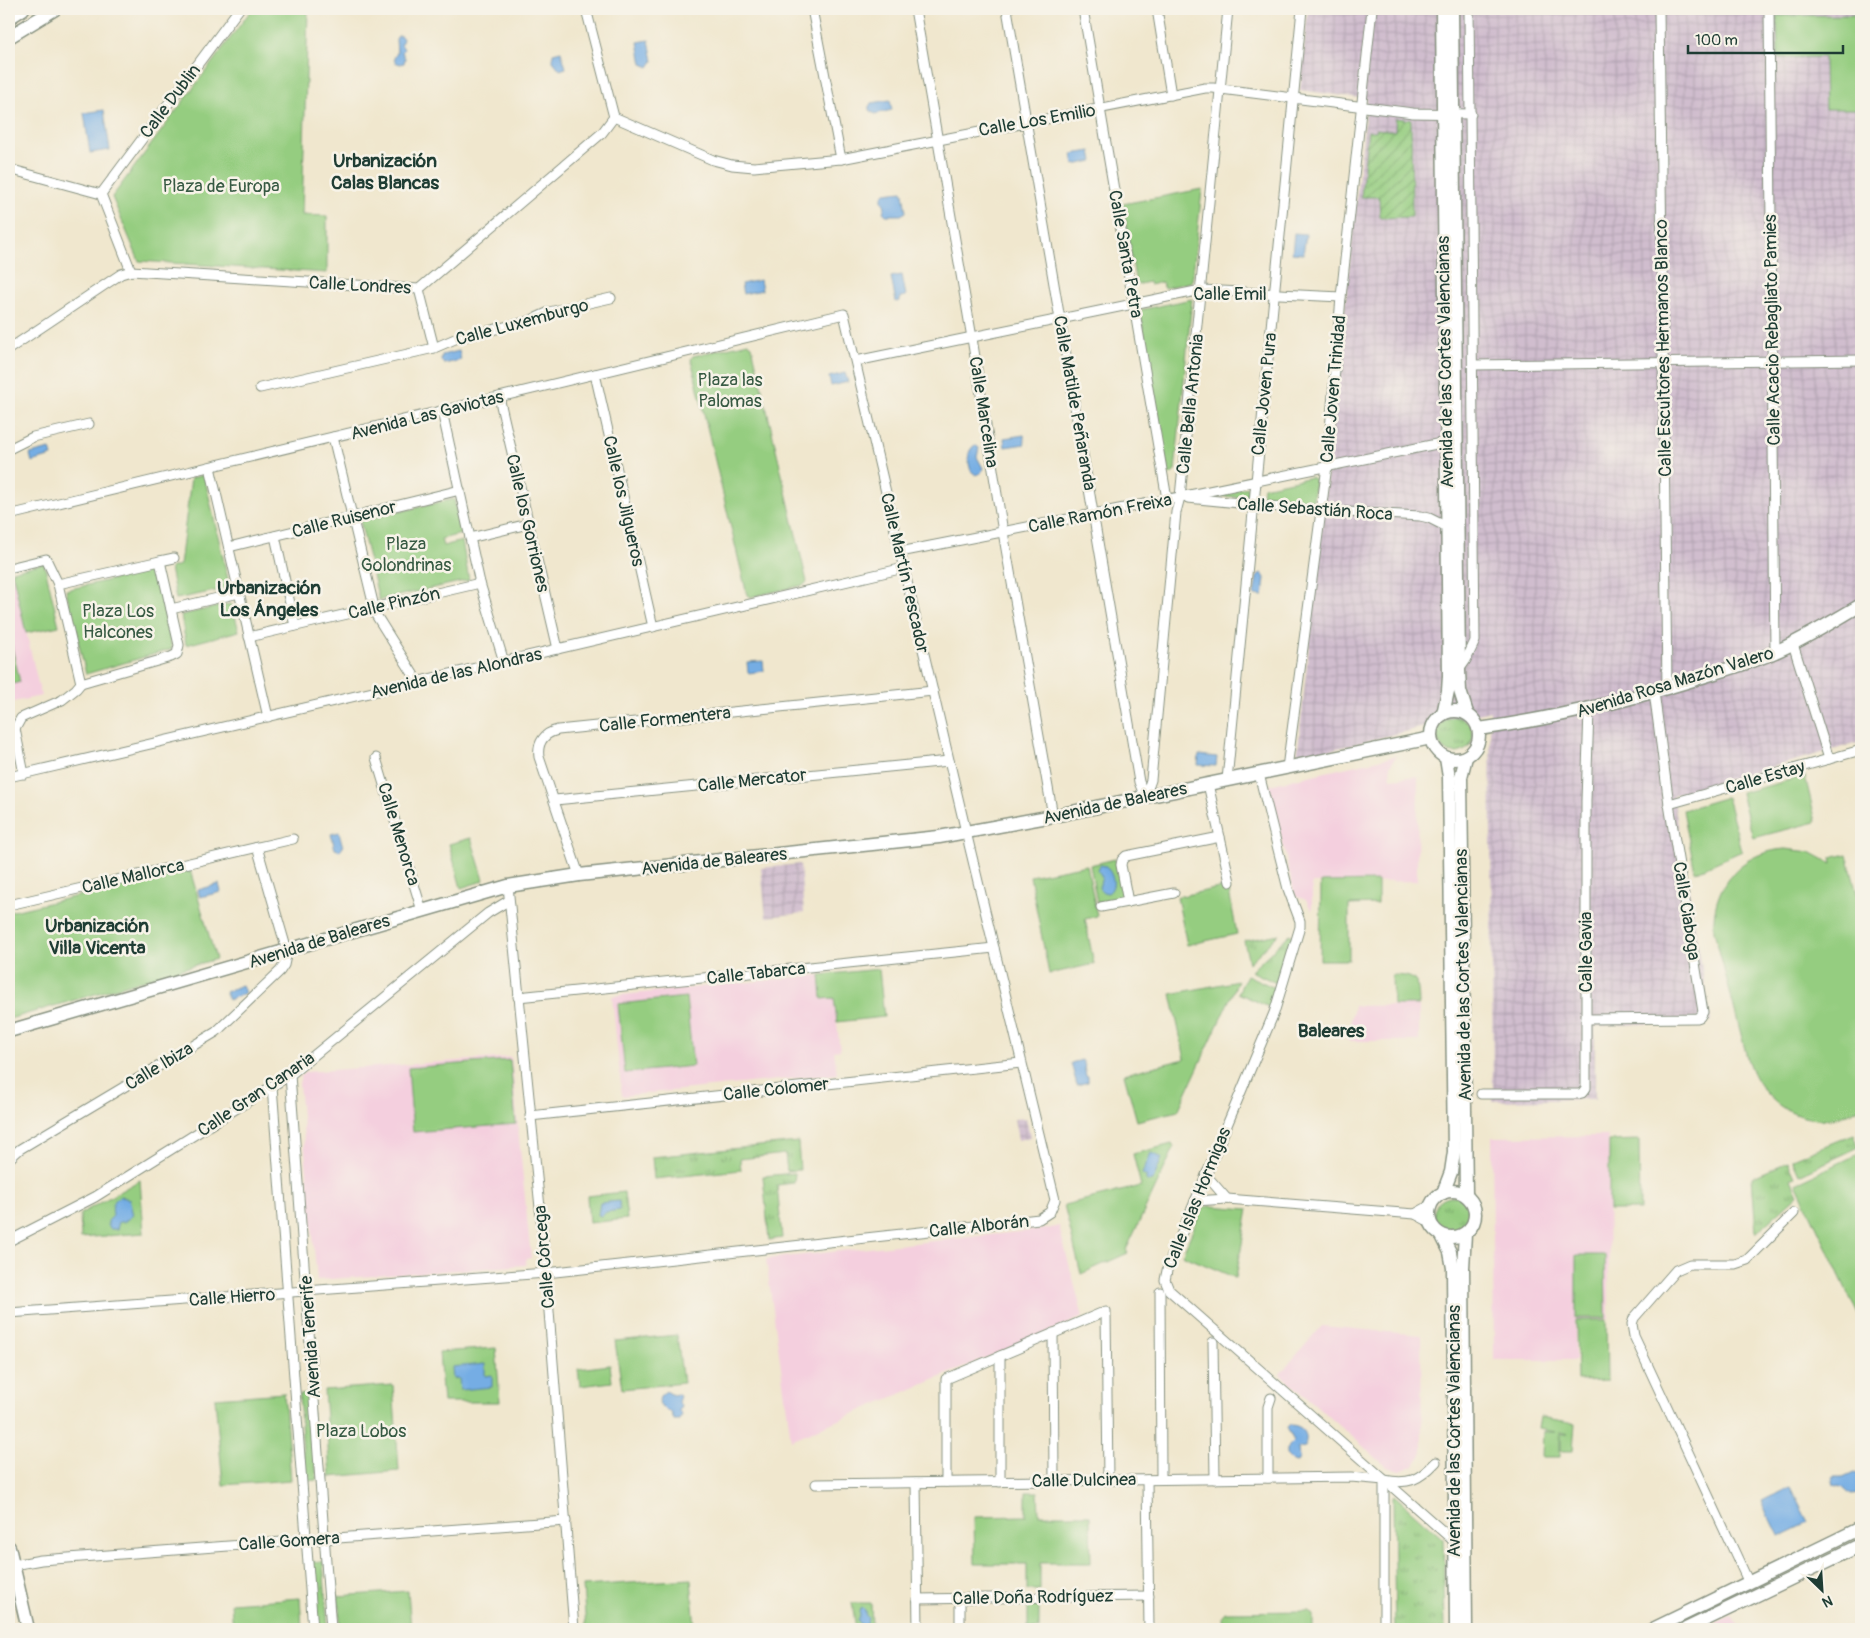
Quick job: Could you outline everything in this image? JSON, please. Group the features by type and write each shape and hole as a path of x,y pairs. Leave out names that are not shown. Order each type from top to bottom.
{"main road":[{"path":"9,18 23,9"},
{"path":"9,37 55,9"},
{"name":"Avenida de las Cortes Valencianas","path":"1442,9 1448,114 1458,671 1460,691 1467,713"},
{"name":"Avenida de las Cortes Valencianas","path":"1443,714 1449,676 1446,442 1448,114 1452,9"},
{"name":"Avenida Rosa Mazón Valero","path":"1479,729 1589,710 1734,667 1793,644 1861,605"},
{"path":"1457,710 1467,713 1477,723 1479,729 1480,736 1476,748 1466,757 1446,758 1434,748 1430,738 1433,724 1443,714 1457,710"},
{"name":"Avenida de Baleares","path":"9,1031 508,886 579,874 939,837 1053,816 1430,738"},
{"name":"Avenida de las Cortes Valencianas","path":"1466,757 1460,777 1466,1195"},
{"name":"Avenida de las Cortes Valencianas","path":"1443,1193 1451,1172 1454,1152 1449,777 1446,758"},
{"path":"1458,1192 1466,1195 1475,1207 1476,1215 1471,1229 1465,1234 1454,1238 1442,1236 1434,1229 1430,1222 1431,1205 1437,1196 1443,1193 1458,1192"},
{"name":"Avenida de las Cortes Valencianas","path":"1465,1234 1463,1268 1466,1629"},
{"name":"Avenida de las Cortes Valencianas","path":"1442,1236 1450,1252 1453,1268 1456,1629"},
{"path":"1653,1629 1861,1528"},
{"path":"1686,1629 1861,1544"},
{"path":"9,1547 28,1629"}],"street":[{"name":"Calle Dublin","path":"100,194 239,9"},
{"path":"586,9 614,117"},
{"path":"812,9 841,159"},
{"name":"Calle Marcelina","path":"915,9 1053,816"},
{"name":"Calle Matilde Peñaranda","path":"1007,9 1139,782 1145,797"},
{"name":"Calle Santa Petra","path":"1083,9 1135,304 1167,500"},
{"path":"1157,9 1171,95"},
{"name":"Calle Bella Antonia","path":"1145,797 1152,780 1176,512 1180,497 1228,9"},
{"name":"Calle Joven Pura","path":"1227,780 1302,9"},
{"name":"Calle Joven Trinidad","path":"1287,768 1327,466 1341,297 1372,9"},
{"name":"Avenida de las Cortes Valencianas","path":"1458,671 1470,654 1474,641 1469,9"},
{"name":"Calle Escultores Hermanos Blanco","path":"1659,9 1667,688"},
{"name":"Calle Acacio Rebagliato Pamies","path":"1769,9 1775,652"},
{"name":"Calle Los Emilio","path":"614,117 713,160 732,165 754,167 841,159 1205,88 1414,113 1470,114"},
{"name":"Calle Londres","path":"131,271 419,289 602,133 614,117"},
{"path":"9,169 100,194 131,271 121,274 9,349"},
{"name":"Calle Luxemburgo","path":"419,289 434,348"},
{"name":"Calle Emil","path":"856,361 1201,290 1341,297"},
{"name":"Calle Luxemburgo","path":"260,388 434,348 455,339 529,321 549,312 611,298"},
{"name":"Calle Martín Pescador","path":"844,314 966,832"},
{"name":"Avenida Las Gaviotas","path":"9,515 844,314"},
{"path":"1473,365 1861,360"},
{"name":"Calle los Jilgueros","path":"595,374 653,627"},
{"name":"Calle los Gorriones","path":"499,397 558,649"},
{"path":"442,411 480,583 504,662"},
{"path":"9,449 33,437 89,424"},
{"path":"333,437 376,615 418,682"},
{"name":"Calle Ramón Freixa","path":"900,552 1167,500 1446,442"},
{"path":"210,467 268,717"},
{"name":"Calle Ruisenor","path":"229,547 460,490"},
{"name":"Calle Sebastián Roca","path":"1180,497 1321,511 1420,516 1429,518 1447,527"},
{"path":"470,538 528,524"},
{"path":"275,536 295,626"},
{"path":"58,584 174,558"},
{"path":"9,568 46,559 58,584 81,683"},
{"path":"24,774 15,729 21,718 62,700 81,683 174,656 179,648 160,561"},
{"name":"Avenida de las Alondras","path":"9,777 904,568"},
{"name":"Calle Pinzón","path":"249,637 480,583"},
{"path":"171,609 240,593"},
{"path":"1793,644 1829,759"},
{"name":"Calle Formentera","path":"579,874 538,752 544,737 553,731 933,691"},
{"name":"Calle Ciaboga","path":"1586,1019 1697,1018 1702,1014 1669,804 1654,692"},
{"name":"Calle Gavia","path":"1481,1094 1582,1093 1586,1086 1586,801 1589,710"},
{"name":"Calle Estay","path":"1669,804 1861,750"},
{"name":"Calle Menorca","path":"376,758 422,911"},
{"name":"Calle Mercator","path":"555,800 949,760"},
{"name":"Calle Islas Hormigas","path":"1259,774 1288,889 1300,921 1300,927 1274,1013 1165,1274 1165,1280 1169,1290 1455,1542"},
{"path":"1208,784 1230,882"},
{"name":"Calle Alborán","path":"546,1273 1029,1221 1039,1219 1050,1212 1054,1200 966,832"},
{"path":"1128,902 1121,865 1122,860 1126,856 1220,837"},
{"name":"Calle Mallorca","path":"9,905 293,839"},
{"path":"257,847 288,951"},
{"name":"Calle Córcega","path":"508,886 546,1273 574,1629"},
{"path":"1101,907 1174,893"},
{"name":"Calle Gran Canaria","path":"9,1242 95,1197 290,1075 488,913 508,901"},
{"name":"Calle Tabarca","path":"518,997 994,948"},
{"name":"Calle Ibiza","path":"9,1159 20,1149 223,1027 280,971 288,951"},
{"name":"Calle Colomer","path":"530,1116 1021,1063"},
{"name":"Avenida Tenerife","path":"290,1075 331,1629"},
{"name":"Avenida Tenerife","path":"272,1086 313,1629"},
{"path":"1206,1176 1227,1199"},
{"path":"1195,1201 1227,1199 1415,1214 1430,1222"},
{"path":"1415,1214 1431,1205"},
{"path":"1749,1582 1634,1336 1632,1324 1639,1312 1680,1267 1698,1264 1736,1264 1747,1260 1794,1213"},
{"name":"Calle Hierro","path":"9,1313 546,1273"},
{"path":"1160,1292 1161,1479"},
{"path":"946,1482 946,1379 1106,1311 1108,1480"},
{"path":"1053,1333 1054,1481"},
{"path":"1213,1342 1214,1479"},
{"path":"1000,1356 1000,1482"},
{"path":"1268,1478 1268,1407 1271,1398"},
{"name":"Calle Dulcinea","path":"816,1484 1351,1477 1406,1482 1424,1474 1436,1462"},
{"path":"1147,1480 1149,1629"},
{"path":"1384,1480 1384,1629"},
{"path":"916,1483 918,1629"},
{"name":"Calle Gomera","path":"13,1565 41,1560 566,1521"},
{"name":"Calle Doña Rodríguez","path":"917,1599 1149,1596"},
{"path":"960,1598 960,1629"}],"shaded area":[{"path":"1308,9 1861,9 1861,742 1673,795 1711,1021 1595,1026 1595,1099 1493,1101 1490,711 1297,758 1367,99 1300,90"},
{"path":"12,571 41,696 9,703 9,572"},
{"path":"1396,756 1390,766 1391,779 1418,776 1417,881 1312,883 1312,911 1306,900 1295,896 1269,785"},
{"path":"800,864 804,913 766,917 761,868"},
{"path":"820,975 822,999 834,998 840,1050 834,1051 837,1074 622,1096 612,996"},
{"path":"1419,1005 1419,1041 1347,1041 1354,1006"},
{"path":"511,1057 531,1258 525,1259 526,1265 317,1280 299,1084 301,1076 305,1072"},
{"path":"1026,1118 1030,1137 1018,1140 1014,1119"},
{"path":"1608,1136 1609,1319 1575,1320 1575,1360 1494,1360 1492,1137"},
{"path":"1059,1226 1083,1317 791,1440 766,1259 1047,1229"},
{"path":"1322,1326 1421,1335 1422,1452 1413,1466 1400,1471 1387,1467 1280,1374"},
{"path":"1730,1616 1741,1629 1703,1629"}],"green space":[{"name":"Plaza de Europa","path":"252,9 308,9 302,215 327,216 327,273 139,261 112,197"},
{"path":"1861,15 1861,109 1825,109 1824,57 1778,58 1777,16"},
{"path":"1396,118 1411,120 1412,217 1380,218 1379,197 1361,197 1368,131 1376,131 1376,129 1395,131"},
{"path":"1202,189 1192,282 1164,288 1162,282 1150,285 1149,282 1136,285 1123,204"},
{"path":"1192,299 1175,471 1171,475 1168,472 1140,310"},
{"name":"Plaza las Palomas","path":"748,343 752,346 807,582 804,585 750,597 747,595 691,359 693,356"},
{"path":"204,475 230,588 176,599 170,568 180,565 191,478"},
{"path":"1311,477 1315,480 1313,500 1262,497 1263,487"},
{"path":"1248,487 1247,498 1211,495"},
{"name":"Plaza Golondrinas","path":"454,499 461,534 441,539 443,546 462,541 469,580 379,600 360,521"},
{"path":"44,563 59,626 26,633 12,571"},
{"name":"Plaza Los Halcones","path":"153,570 156,572 172,649 86,674 66,590"},
{"path":"232,605 239,631 186,645 181,615"},
{"path":"9,634 20,682 9,685"},
{"path":"1455,717 1468,722 1473,735 1468,748 1455,753 1442,748 1437,735 1442,722"},
{"path":"1805,776 1816,822 1753,838 1741,793"},
{"path":"1727,797 1742,851 1695,872 1683,810"},
{"path":"471,838 484,880 461,888 449,844"},
{"path":"1785,849 1810,852 1832,864 1831,858 1847,854 1861,909 1861,1107 1844,1115 1826,1119 1809,1118 1793,1113 1779,1105 1766,1093 1756,1078 1748,1061 1714,931 1714,915 1718,900 1723,887 1731,875 1754,857"},
{"path":"1115,859 1123,898 1097,903 1090,865"},
{"path":"1087,865 1097,916 1085,919 1094,964 1049,974 1030,876"},
{"path":"190,870 216,959 9,1019 9,912"},
{"path":"1378,881 1378,904 1349,905 1349,960 1320,960 1321,882"},
{"path":"1228,886 1237,934 1187,945 1177,897"},
{"path":"1279,934 1249,963 1244,941"},
{"path":"1290,934 1293,936 1276,983 1251,971"},
{"path":"879,969 884,1017 837,1022 834,998 822,999 820,975"},
{"path":"1247,975 1277,989 1271,1008 1238,993"},
{"path":"1392,975 1407,976 1415,981 1418,989 1419,1005 1393,1005"},
{"path":"1238,981 1178,1111 1137,1121 1124,1074 1185,1059 1171,994"},
{"path":"686,997 693,1066 625,1073 618,1004"},
{"path":"510,1060 516,1124 413,1132 408,1068"},
{"path":"1854,1134 1859,1147 1799,1175 1792,1159"},
{"path":"1639,1140 1640,1210 1609,1210 1609,1141"},
{"path":"798,1142 800,1170 787,1171 785,1154 740,1159 741,1170 654,1179 652,1157"},
{"path":"1172,1144 1174,1148 1126,1250 1128,1253 1081,1274 1064,1205 1141,1186 1133,1154"},
{"path":"1861,1153 1861,1321 1796,1183"},
{"path":"1788,1162 1795,1177 1791,1179 1798,1195 1756,1233 1752,1177"},
{"path":"795,1173 794,1183 777,1185 782,1238 769,1240 763,1176"},
{"path":"140,1180 144,1233 81,1238 80,1214"},
{"path":"624,1192 627,1219 589,1223 587,1196"},
{"path":"1452,1196 1459,1197 1465,1201 1469,1207 1469,1221 1465,1227 1459,1231 1452,1232 1445,1231 1439,1227 1435,1221 1434,1214 1435,1207 1439,1201 1445,1197"},
{"path":"1205,1207 1248,1209 1236,1278 1182,1255 1201,1211"},
{"path":"1576,1255 1605,1255 1606,1318 1576,1318"},
{"path":"1576,1320 1606,1320 1607,1380 1577,1381"},
{"path":"677,1335 683,1383 622,1389 615,1341"},
{"path":"496,1348 500,1402 443,1402 439,1352"},
{"path":"610,1365 612,1382 580,1386 578,1369"},
{"name":"Plaza Lobos","path":"393,1385 399,1471 330,1477 324,1390"},
{"name":"Plaza Lobos","path":"284,1393 291,1480 223,1485 215,1398"},
{"path":"310,1393 317,1480 305,1481 299,1394"},
{"path":"1540,1417 1575,1423 1573,1451 1561,1451 1561,1434 1568,1434 1560,1432 1560,1457 1542,1457 1543,1432 1556,1432 1538,1429"},
{"path":"1026,1492 1038,1492 1039,1515 1090,1515 1091,1563 1040,1563 1040,1590 1027,1590 1027,1564 975,1564 974,1517 1026,1516"},
{"path":"1394,1495 1443,1539 1445,1629 1395,1629"},
{"path":"323,1561 328,1629 315,1629 310,1562"},
{"path":"691,1579 695,1629 586,1629 583,1586"},
{"path":"408,1591 411,1629 341,1629 338,1596"},
{"path":"300,1598 302,1629 233,1629 231,1603"},
{"path":"852,1603 871,1603 872,1629 856,1629"},
{"path":"1028,1606 1039,1606 1039,1629 1028,1629"},
{"path":"1309,1611 1313,1615 1313,1629 1265,1630 1238,1628 1223,1622 1222,1618 1225,1612"}],"water":[{"path":"398,36 401,36 403,39 401,44 404,49 402,52 405,58 404,63 400,64 395,62 394,58 397,53 396,39"},
{"path":"649,40 653,61 649,67 642,64 638,42"},
{"path":"561,51 566,68 560,70 553,61 553,53"},
{"path":"890,100 892,110 875,114 869,110 869,106 872,103"},
{"path":"104,110 110,150 90,153 84,113"},
{"path":"1091,151 1093,161 1074,165 1072,154"},
{"path":"902,191 906,212 901,215 886,215 883,212 885,206 882,196 885,193"},
{"path":"1294,233 1306,234 1303,254 1292,253"},
{"path":"902,275 906,296 900,297 900,301 896,302 891,277"},
{"path":"760,280 762,290 743,294 741,284"},
{"path":"459,351 461,360 444,364 441,361 442,355"},
{"path":"845,373 848,382 831,386 829,377"},
{"path":"1024,435 1025,444 1005,447 1004,438"},
{"path":"975,445 979,448 977,457 983,468 981,473 976,475 971,471 969,460 970,450"},
{"path":"50,449 52,456 32,462 30,454"},
{"path":"1262,573 1265,578 1263,596 1254,595 1257,577"},
{"path":"763,661 764,671 748,673 747,662"},
{"path":"1199,755 1217,757 1216,766 1198,765"},
{"path":"339,832 343,847 340,851 335,849 331,834"},
{"path":"1100,865 1106,866 1113,879 1113,887 1108,893 1103,892 1099,888 1102,877 1098,870"},
{"path":"219,884 221,892 200,897 198,890"},
{"path":"242,985 245,993 228,1000 225,992"},
{"path":"1082,1060 1086,1076 1088,1076 1088,1082 1077,1085 1071,1063"},
{"path":"1151,1153 1162,1158 1153,1180 1149,1182 1146,1180 1146,1176 1142,1174"},
{"path":"121,1196 129,1199 133,1215 124,1222 119,1222 117,1229 111,1229 108,1226 108,1221 113,1216 113,1204"},
{"path":"619,1201 620,1210 606,1212 602,1216 598,1215 600,1203"},
{"path":"485,1364 485,1376 492,1375 492,1387 460,1390 459,1378 453,1379 452,1367"},
{"path":"666,1391 680,1396 678,1402 681,1406 679,1411 682,1415 679,1420 674,1420 671,1412 660,1405 660,1396"},
{"path":"1290,1425 1299,1427 1306,1435 1304,1447 1298,1448 1299,1459 1297,1462 1292,1461 1286,1455 1286,1449 1294,1441 1287,1428"},
{"path":"1854,1472 1861,1474 1860,1494 1851,1495 1842,1487 1833,1485 1834,1477 1843,1477"},
{"path":"1790,1487 1808,1522 1779,1536 1762,1501"},
{"path":"862,1608 865,1610 868,1618 868,1629 861,1629 858,1620 859,1611"}],"district":[{"name":"Urbanización Calas Blancas","path":"385,171"},
{"name":"Urbanización Los Ángeles","path":"269,598"},
{"name":"Urbanización Villa Vicenta","path":"97,936"},
{"name":"Baleares","path":"1331,1030"}]}
